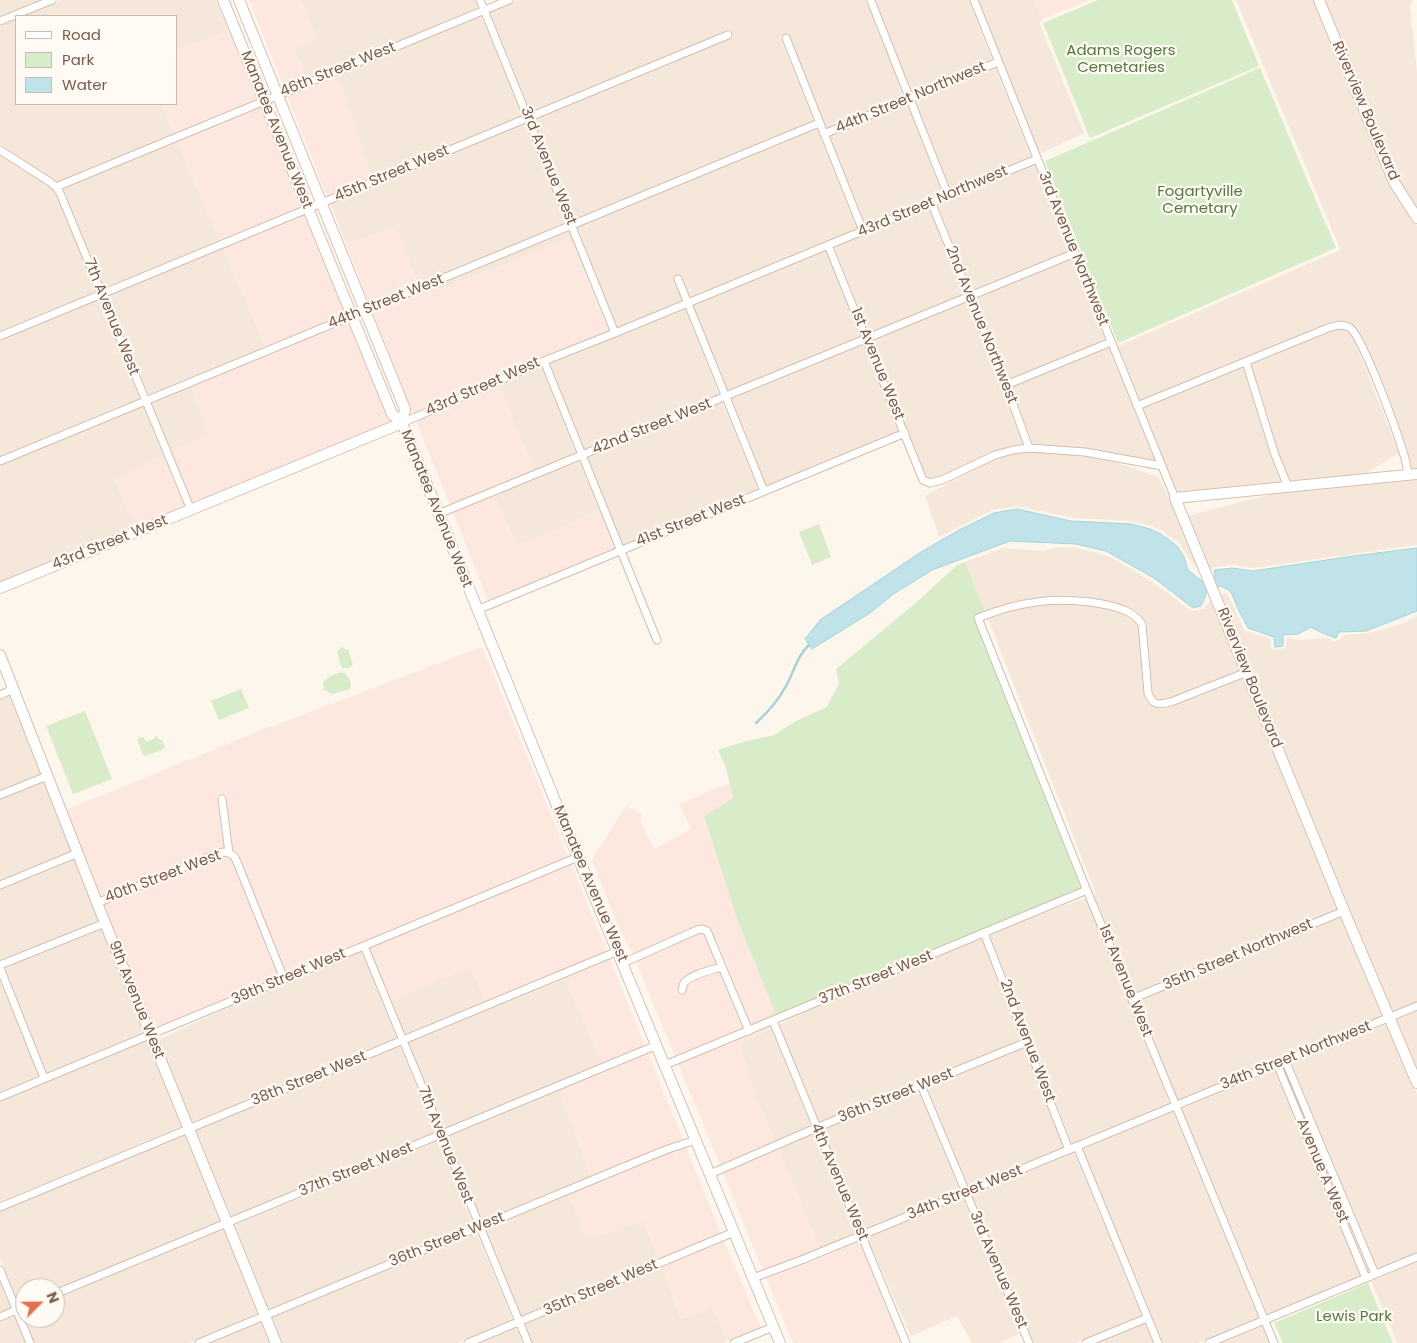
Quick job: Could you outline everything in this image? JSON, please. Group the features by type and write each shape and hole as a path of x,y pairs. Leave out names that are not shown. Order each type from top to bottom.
{"street":[{"path":"17,15 52,0"},
{"name":"Manatee Avenue West","path":"223,0 392,414 402,423 578,857 754,1278 773,1326 776,1342"},
{"name":"Manatee Avenue West","path":"239,0 405,409 402,423"},
{"name":"3rd Avenue West","path":"480,0 615,333"},
{"name":"46th Street West","path":"56,187 509,0"},
{"name":"3rd Avenue Northwest","path":"974,0 1175,498"},
{"name":"Riverview Boulevard","path":"1319,0 1394,182 1417,218"},
{"path":"870,1 948,195"},
{"path":"0,22 15,16"},
{"name":"45th Street West","path":"0,336 728,35"},
{"path":"786,38 863,231"},
{"name":"44th Street Northwest","path":"824,134 998,62"},
{"name":"44th Street Northwest","path":"772,142 819,122"},
{"name":"44th Street West","path":"0,461 772,142"},
{"path":"0,150 56,187"},
{"name":"43rd Street Northwest","path":"828,245 1037,158"},
{"name":"7th Avenue West","path":"56,187 191,510"},
{"name":"2nd Avenue Northwest","path":"932,202 1030,448"},
{"name":"43rd Street West","path":"0,588 402,423 544,361 828,245"},
{"name":"1st Avenue West","path":"828,245 924,480 927,482 942,480 995,455 1030,448"},
{"name":"42nd Street West","path":"438,514 1075,253"},
{"path":"678,279 764,491"},
{"path":"1137,406 1328,328 1337,325 1346,326 1354,332 1363,347 1397,433 1406,464 1412,475 1175,498"},
{"path":"1006,385 1111,342"},
{"path":"544,361 657,640"},
{"path":"1246,362 1275,455 1288,487"},
{"name":"41st Street West","path":"477,610 905,433"},
{"path":"1030,448 1085,452 1162,466"},
{"name":"Riverview Boulevard","path":"1175,498 1344,911 1417,1083"},
{"name":"1st Avenue West","path":"1247,672 1172,702 1159,704 1152,701 1148,692 1142,624 1138,618 1126,610 1085,601 1054,600 1016,605 978,618 1175,1106 1274,1343"},
{"name":"9th Avenue West","path":"0,655 105,923 276,1343"},
{"path":"0,695 13,689"},
{"path":"0,795 47,776"},
{"path":"222,799 229,853 234,856 237,862 284,979"},
{"path":"0,885 78,853"},
{"name":"40th Street West","path":"97,903 216,854 229,853"},
{"name":"39th Street West","path":"0,1097 578,857"},
{"name":"37th Street West","path":"665,1065 1087,890"},
{"name":"35th Street Northwest","path":"1132,999 1344,911"},
{"name":"40th Street West","path":"0,967 105,923"},
{"path":"623,963 697,930 707,931 749,1031"},
{"name":"2nd Avenue West","path":"984,933 1027,1042 1158,1343"},
{"name":"7th Avenue West","path":"364,946 478,1226 528,1343"},
{"name":"38th Street West","path":"0,1207 618,951"},
{"path":"0,967 44,1078"},
{"path":"682,990 684,983 690,978 708,970 722,967"},
{"name":"34th Street Northwest","path":"1175,1106 1417,1006"},
{"name":"4th Avenue West","path":"773,1021 906,1343"},
{"name":"36th Street West","path":"710,1174 816,1128 1027,1042"},
{"name":"37th Street West","path":"65,1290 657,1045"},
{"name":"Avenue A West","path":"1285,1060 1376,1274"},
{"name":"Avenue A West","path":"1277,1064 1366,1278"},
{"name":"3rd Avenue West","path":"921,1085 1029,1343"},
{"name":"34th Street West","path":"754,1278 861,1236 1175,1106"},
{"name":"36th Street West","path":"199,1343 478,1226 668,1149 696,1140"},
{"name":"35th Street West","path":"468,1343 734,1232"},
{"path":"1209,1343 1417,1257"},
{"path":"0,1270 15,1308"},
{"path":"0,1317 15,1310"},
{"path":"1086,1343 1147,1318"},
{"path":"734,1343 773,1326"},
{"path":"24,1328 30,1343"}],"shaded area":[{"path":"0,0 42,0 0,17"},
{"path":"62,0 216,0 229,31 178,50 178,15 25,15"},
{"path":"249,0 301,0 316,38 294,49 307,79 284,88"},
{"path":"301,0 475,0 478,8 307,79 294,49 316,38"},
{"path":"519,0 866,0 904,97 827,129 788,33 780,37 814,121 574,220 533,120 734,37 731,30 530,112 490,12"},
{"path":"875,0 969,0 992,60 912,93"},
{"path":"978,0 1034,0 1043,19 1040,21 1040,25 1084,133 1040,154"},
{"path":"1034,0 1089,0 1043,19"},
{"path":"1236,0 1315,0 1390,184 1401,204 1417,226 1417,470 1412,471 1401,432 1367,346 1358,330 1351,323 1336,321 1326,324 1140,400 1118,346 1340,249"},
{"path":"1324,0 1413,0 1410,7 1417,72 1417,211 1398,180"},
{"path":"481,16 522,116 372,178 337,75"},
{"path":"15,19 15,105 162,105 174,134 57,182 0,144 0,26"},
{"path":"229,31 257,99 174,134 162,105 178,105 178,50"},
{"path":"995,67 1031,157 951,190 915,101"},
{"path":"337,75 372,178 327,197 287,96"},
{"path":"907,104 942,193 866,225 830,136"},
{"path":"261,107 303,207 220,241 177,141"},
{"path":"525,123 566,223 418,285 396,227 346,244 330,204 375,188 374,186"},
{"path":"817,128 857,229 690,297 681,274 673,278 682,301 617,328 577,227"},
{"path":"177,141 220,241 104,288 63,188"},
{"path":"0,155 53,189 96,292 0,331"},
{"path":"1034,164 1069,251 972,290 937,204"},
{"path":"929,208 964,294 869,333 834,247"},
{"path":"306,214 346,314 246,356 266,346 223,248"},
{"path":"396,227 418,285 370,305 346,244"},
{"path":"569,231 592,288 570,239 422,296 421,292"},
{"path":"570,238 609,331 538,359 413,414 373,312 421,292 423,296"},
{"path":"223,248 266,347 149,395 107,296"},
{"path":"826,250 861,337 728,391 693,305"},
{"path":"1072,258 1105,340 1008,380 975,298"},
{"path":"99,299 140,399 0,457 0,340"},
{"path":"967,301 1024,445 994,451 931,479 924,472 872,341"},
{"path":"685,308 719,395 585,450 549,363"},
{"path":"349,322 391,423 193,504 171,451 209,435 191,387"},
{"path":"1338,329 1348,332 1354,340 1399,453 1365,474 1291,483 1279,454 1251,364"},
{"path":"864,344 899,431 766,486 731,399"},
{"path":"1108,347 1155,461 1086,448 1033,444 1011,387"},
{"path":"541,366 576,454 534,471 499,385"},
{"path":"1243,367 1281,483 1178,494 1143,408"},
{"path":"499,385 534,471 450,505 416,421"},
{"path":"191,387 209,435 171,451 152,403"},
{"path":"722,402 758,489 623,545 588,458"},
{"path":"143,406 163,455 115,480 137,528 0,584 0,465"},
{"path":"1026,452 1051,452 1112,461 1158,477 1178,516 1203,577 1179,543 1163,531 1132,521 1072,518 1017,506 992,510 939,537 925,496 988,462"},
{"path":"163,455 185,508 137,528 115,479"},
{"path":"579,461 599,509 558,530 516,546 495,495"},
{"path":"1417,478 1417,545 1253,568 1233,565 1214,567 1211,569 1211,574 1187,516 1281,492"},
{"path":"495,495 516,546 558,530 599,509 615,548 488,601 453,512"},
{"path":"1056,547 1075,548 1114,559 1164,590 1191,611 1203,609 1212,599 1241,670 1170,698 1160,700 1154,697 1152,691 1147,623 1140,614 1128,607 1110,601 1072,595 1016,601 985,611 965,562 1003,548 1044,551"},
{"path":"1227,593 1245,631 1271,639 1271,648 1275,650 1285,649 1287,638 1301,640 1327,638 1335,641 1342,638 1343,635 1371,633 1402,624 1417,616 1417,1002 1391,1012 1220,594"},
{"path":"1071,603 1124,614 1138,626 1144,694 1146,700 1153,706 1164,708 1173,706 1244,678 1339,909 1134,994 988,619 1017,609"},
{"path":"482,647 568,856 286,974 241,860 233,849 226,795 217,796 224,848 214,850 100,897 66,810 257,732"},
{"path":"10,695 42,774 0,791 0,699"},
{"path":"45,781 72,851 0,881 0,800"},
{"path":"730,783 733,798 704,816 737,919 776,1015 751,1025 726,962 710,928 703,925 696,926 633,954 621,933 592,860 626,806 641,814 640,821 654,849 691,829 679,804"},
{"path":"223,856 231,859 278,977 153,1030 103,905"},
{"path":"75,859 100,921 0,961 0,890"},
{"path":"571,864 607,952 486,1002 470,967 391,1001 369,948"},
{"path":"1086,898 1170,1104 1072,1144 990,935 1034,916"},
{"path":"1342,916 1383,1016 1178,1101 1137,1001"},
{"path":"103,929 145,1033 47,1073 5,968"},
{"path":"701,933 716,964 687,975 680,982 676,993 685,995 688,985 693,981 719,972 743,1029 675,1057 636,961"},
{"path":"982,938 1021,1040 819,1123 779,1025 802,1013"},
{"path":"361,951 397,1038 191,1123 157,1040 265,991"},
{"path":"610,959 645,1046 603,1064 565,979 489,1009"},
{"path":"470,966 486,1002 405,1035 391,1001"},
{"path":"565,979 603,1064 444,1130 408,1042"},
{"path":"0,980 39,1076 0,1093"},
{"path":"1417,1010 1417,1072 1394,1020"},
{"path":"1386,1023 1417,1094 1417,1252 1378,1269 1291,1062"},
{"path":"770,1026 771,1029 739,1043 752,1088 775,1141 720,1165 678,1064"},
{"path":"771,1029 811,1126 775,1141 752,1088 739,1043"},
{"path":"148,1040 183,1126 0,1202 0,1101"},
{"path":"400,1046 436,1133 230,1219 194,1130"},
{"path":"1024,1048 1064,1148 968,1187 927,1087"},
{"path":"648,1053 683,1140 666,1145 591,1176 559,1090"},
{"path":"1274,1069 1361,1276 1268,1315 1181,1108"},
{"path":"559,1090 591,1176 481,1221 447,1137"},
{"path":"919,1091 960,1191 864,1230 822,1130"},
{"path":"1173,1111 1259,1318 1198,1343 1163,1343 1082,1148"},
{"path":"814,1133 855,1234 820,1249 778,1149"},
{"path":"186,1134 221,1222 65,1286 65,1278 15,1278 15,1295 0,1258 0,1211"},
{"path":"439,1141 473,1225 267,1310 233,1226"},
{"path":"686,1147 721,1234 659,1260 644,1221 587,1239 568,1194"},
{"path":"778,1149 820,1249 763,1271 723,1172"},
{"path":"1074,1152 1142,1316 1075,1343 1035,1343 971,1195"},
{"path":"568,1194 587,1239 644,1221 659,1260 521,1317 484,1228"},
{"path":"963,1198 1020,1333 1000,1343 972,1343 957,1316 911,1336 867,1237"},
{"path":"224,1229 258,1313 189,1343 34,1343 28,1328 65,1328 65,1295"},
{"path":"476,1232 513,1320 457,1343 280,1343 270,1317"},
{"path":"724,1241 761,1328 728,1341 713,1308 681,1319 662,1267"},
{"path":"859,1241 901,1342 793,1343 766,1278 824,1257"},
{"path":"1417,1261 1417,1343 1397,1343 1371,1281"},
{"path":"662,1267 681,1319 713,1308 728,1341 723,1343 532,1343 524,1324"},
{"path":"0,1282 11,1308 0,1312"},
{"path":"14,1315 15,1328 19,1328 25,1343 0,1343 0,1321"},
{"path":"262,1321 271,1343 209,1343"},
{"path":"1145,1323 1153,1343 1096,1343"},
{"path":"1262,1325 1270,1343 1219,1343"},
{"path":"516,1328 523,1343 478,1343"}],"green space":[{"name":"Adams Rogers Cemetaries","path":"1098,0 1232,0 1259,66 1090,138 1043,23"},
{"name":"Fogartyville Cemetary","path":"1260,68 1336,248 1118,343 1045,161"},
{"path":"819,524 831,557 812,565 799,532"},
{"path":"965,562 985,611 973,617 1081,888 776,1015 737,919 704,816 733,798 726,768 718,750 774,735 798,720 827,707 839,683 836,669 918,601 957,565"},
{"path":"341,647 348,650 353,664 349,668 341,666 337,652"},
{"path":"342,672 349,679 350,689 332,694 322,689 324,688 323,682 332,675"},
{"path":"241,689 249,708 219,720 211,701"},
{"path":"85,711 112,779 73,794 46,726"},
{"path":"155,736 163,741 164,749 145,756 143,755 137,739 143,737 146,742 155,738"},
{"name":"Lewis Park","path":"1368,1283 1393,1343 1283,1343 1274,1323"}],"water":[{"path":"1017,509 1071,521 1131,524 1150,529 1161,534 1177,546 1184,557 1188,570 1203,582 1215,577 1214,570 1232,568 1253,571 1417,548 1417,611 1366,631 1339,632 1336,638 1311,627 1298,634 1283,635 1283,646 1275,647 1274,637 1248,628 1232,594 1229,590 1220,586 1207,592 1201,606 1193,608 1154,578 1106,551 1076,544 1010,541 932,570 892,595 870,613 812,649 805,639 820,620 921,552 994,513"}],"waterway":[{"path":"756,723 780,697 799,659 809,645"}]}
